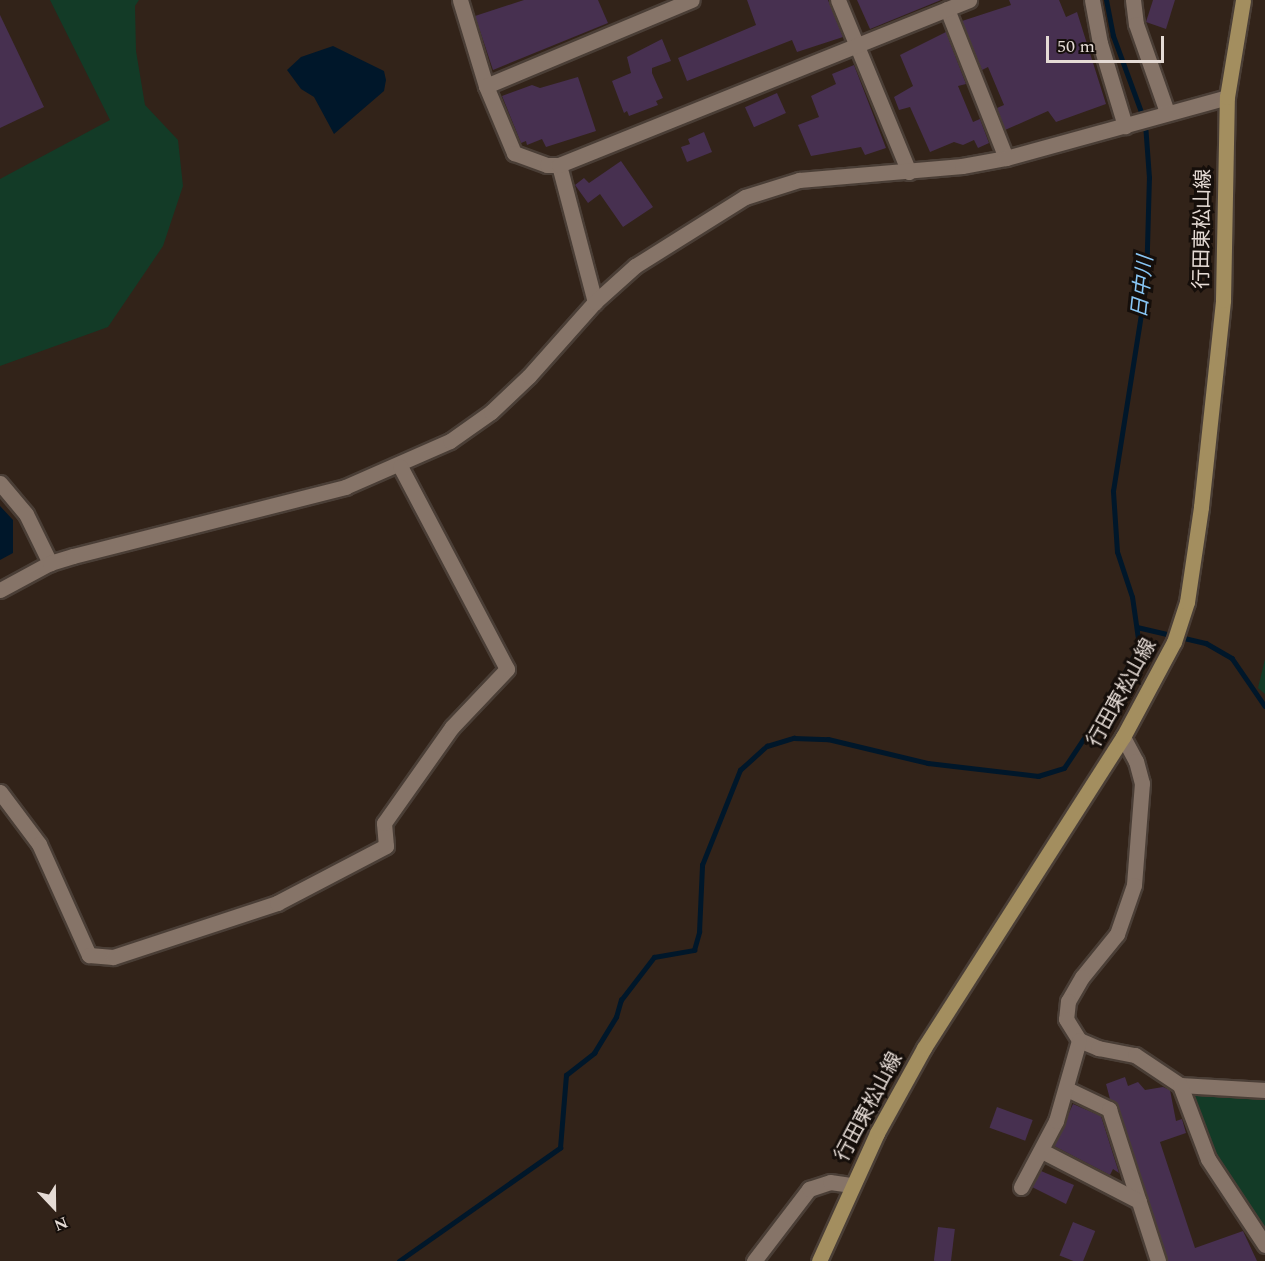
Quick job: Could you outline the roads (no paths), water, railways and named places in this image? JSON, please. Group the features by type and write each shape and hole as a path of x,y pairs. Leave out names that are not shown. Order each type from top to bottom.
{"main road":[{"name":"行田東松山線","path":"819,1261 852,1185 936,1029 1124,737 1173,642 1195,559 1223,300 1227,97 1243,0"}],"street":[{"path":"486,86 693,0"},
{"path":"838,0 909,172"},
{"path":"463,1 486,86 514,153 547,165 560,165 969,0"},
{"path":"1092,0 1100,43 1125,126"},
{"path":"1133,0 1136,24 1167,112"},
{"path":"947,9 1006,158"},
{"path":"0,590 50,563 345,487 400,466 450,441 491,412 529,376 595,302 669,243 745,197 799,180 909,172 1006,158 1227,97"},
{"path":"560,165 595,302"},
{"path":"0,792 39,844 89,955 113,957 277,903 386,846 384,823 452,728 507,669 400,466"},
{"path":"0,483 26,514 50,563"},
{"path":"1124,737 1136,761 1142,783 1134,885 1117,934 1082,977 1068,1001 1066,1019 1079,1040 1098,1048 1136,1055 1180,1084 1265,1090"},
{"path":"1021,1187 1042,1151 1066,1089 1079,1040"},
{"path":"1180,1084 1208,1159 1265,1245"},
{"path":"1066,1089 1109,1109 1158,1261"},
{"path":"1042,1151 1139,1201"},
{"path":"754,1261 809,1190 830,1182 852,1185"},
{"path":"766,1246 770,1261"}],"water":[{"path":"333,46 384,71 386,80 384,91 334,134 314,97 301,89 287,70 301,57"},
{"path":"0,506 13,520 13,553 0,560"}],"waterway":[{"name":"日中川","path":"399,1261 560,1148 566,1075 594,1053 616,1017 621,1000 654,957 694,950 699,932 702,865 740,770 767,746 794,738 828,739 928,763 1038,776 1064,768 1112,696 1139,646 1132,597 1117,552 1113,491 1146,283 1149,178 1145,123 1113,36 1106,0"},
{"path":"1137,627 1206,643 1232,658 1265,706"}]}
